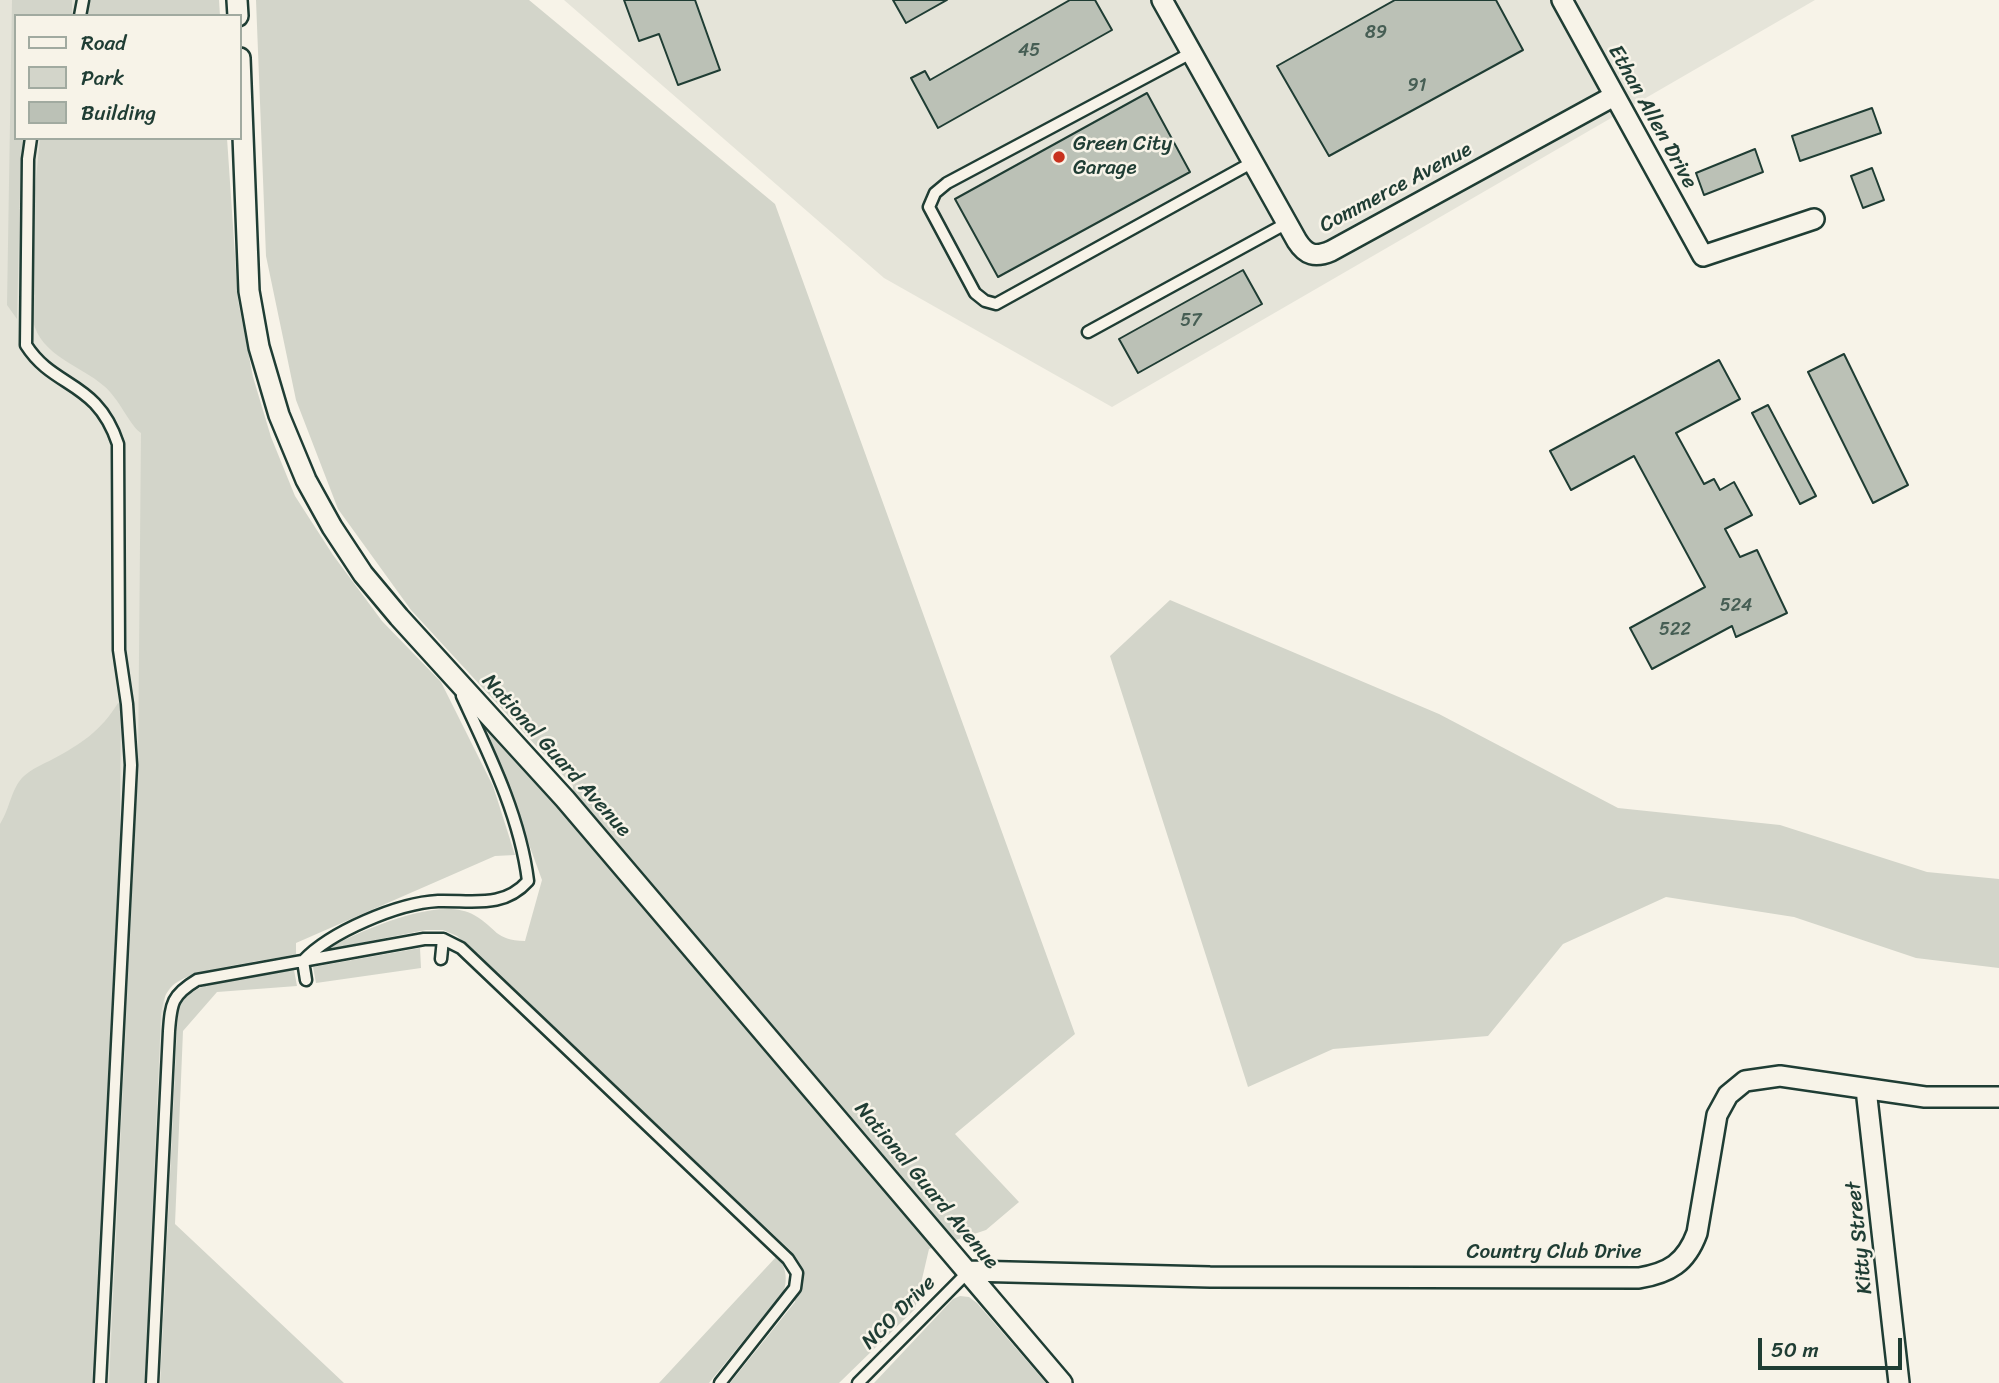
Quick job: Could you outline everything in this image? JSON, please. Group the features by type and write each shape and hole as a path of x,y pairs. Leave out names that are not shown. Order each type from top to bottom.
{"street":[{"name":"Commerce Avenue","path":"1162,0 1287,223 1305,251 1313,255 1325,253 1614,96"},
{"name":"Ethan Allen Drive","path":"1562,0 1703,256 1814,219"},
{"name":"National Guard Avenue","path":"242,105 250,291 259,347 279,415 306,480 344,546 398,617 565,799 1062,1383"},
{"name":"Country Club Drive","path":"969,1271 1210,1277 1639,1278 1661,1275 1679,1265 1691,1250 1697,1233 1717,1115 1728,1095 1745,1081 1763,1076 1780,1076 1925,1097 1999,1097"},
{"name":"Kitty Street","path":"1866,1089 1899,1383"}],"lane":[{"path":"1191,53 947,183 935,193 929,207 975,293 985,301 996,304 1252,162"},
{"path":"31,140 28,159 26,345 35,360 92,398 111,421 118,444 119,650 127,704 131,765 100,1383"},
{"path":"1088,332 1287,223"},
{"path":"303,961 317,946 343,931 375,919 436,901 501,900 517,892 528,881 525,855 506,798 451,673"},
{"path":"152,1383 171,1009 178,991 197,980 424,939 443,939 461,948 788,1259 797,1273 795,1288 720,1383"},
{"path":"441,960 443,939"},
{"path":"303,961 306,980"},
{"name":"NCO Drive","path":"858,1383 969,1271"}],"shaded area":[{"path":"0,0 139,0 138,14 14,14 14,140 146,140 253,964 191,974 173,985 165,995 145,1383 0,1383"},
{"path":"564,0 1815,0 1112,407 884,278"}],"green space":[{"path":"12,0 72,0 72,14 14,14 14,140 24,140 21,152 17,319 7,305"},
{"path":"87,0 219,0 220,14 86,14"},
{"path":"256,0 529,0 775,204 1075,1034 955,1134 1019,1202 986,1230 929,1249 915,1309 839,1383 730,1383 795,1302 791,1251 457,936 443,930 426,930 324,950 398,918 440,909 459,910 474,915 502,936 525,941 542,880 486,727 569,817 573,786 411,610 338,509 296,400 266,256"},
{"path":"40,140 227,140 238,300 253,377 271,437 295,496 333,555 382,621 441,682 493,786 515,855 495,856 296,943 296,954 196,974 173,985 168,991 161,1015 145,1383 109,1383 138,766 141,433 104,386 62,359 37,333 33,321 35,189"},
{"path":"1170,600 1439,714 1618,808 1780,825 1927,872 1999,879 1999,968 1916,958 1794,917 1666,897 1563,944 1488,1036 1333,1049 1248,1087 1110,656"},
{"path":"118,703 121,705 120,840 92,1383 0,1383 0,824 16,786 24,776 90,736"},
{"path":"420,948 421,968 316,983 313,967"},
{"path":"464,956 772,1248 779,1258 785,1273 784,1291 709,1383 659,1383 776,1257 462,959"},
{"path":"294,970 297,986 217,992 183,1031 175,1224 344,1383 160,1383 178,1007 187,996 199,988 214,983 247,975"},
{"path":"960,1296 969,1297 977,1303 1046,1383 874,1383 953,1299"}],"building":[{"path":"624,0 695,0 720,70 678,85 659,34 639,41"},
{"path":"893,0 947,0 906,23"},
{"path":"1070,0 1095,0 1112,30 938,128 911,78 925,71 930,80"},
{"path":"1395,0 1496,0 1523,50 1329,156 1277,66"},
{"path":"1147,93 1190,172 998,277 955,199"},
{"path":"1872,108 1881,133 1800,161 1792,136"},
{"path":"1755,149 1763,172 1704,195 1696,173"},
{"path":"1872,168 1884,200 1863,208 1851,176"},
{"path":"1243,270 1262,304 1138,373 1119,339"},
{"path":"1844,354 1908,485 1873,503 1808,372"},
{"path":"1719,360 1740,399 1676,433 1704,484 1714,479 1720,490 1734,482 1752,515 1725,529 1740,557 1757,550 1787,613 1736,637 1732,626 1652,669 1630,628 1705,587 1634,456 1571,490 1550,451"},
{"path":"1768,405 1816,496 1800,504 1752,413"}],"place":[{"name":"Green City Garage","path":"1059,157"}]}
